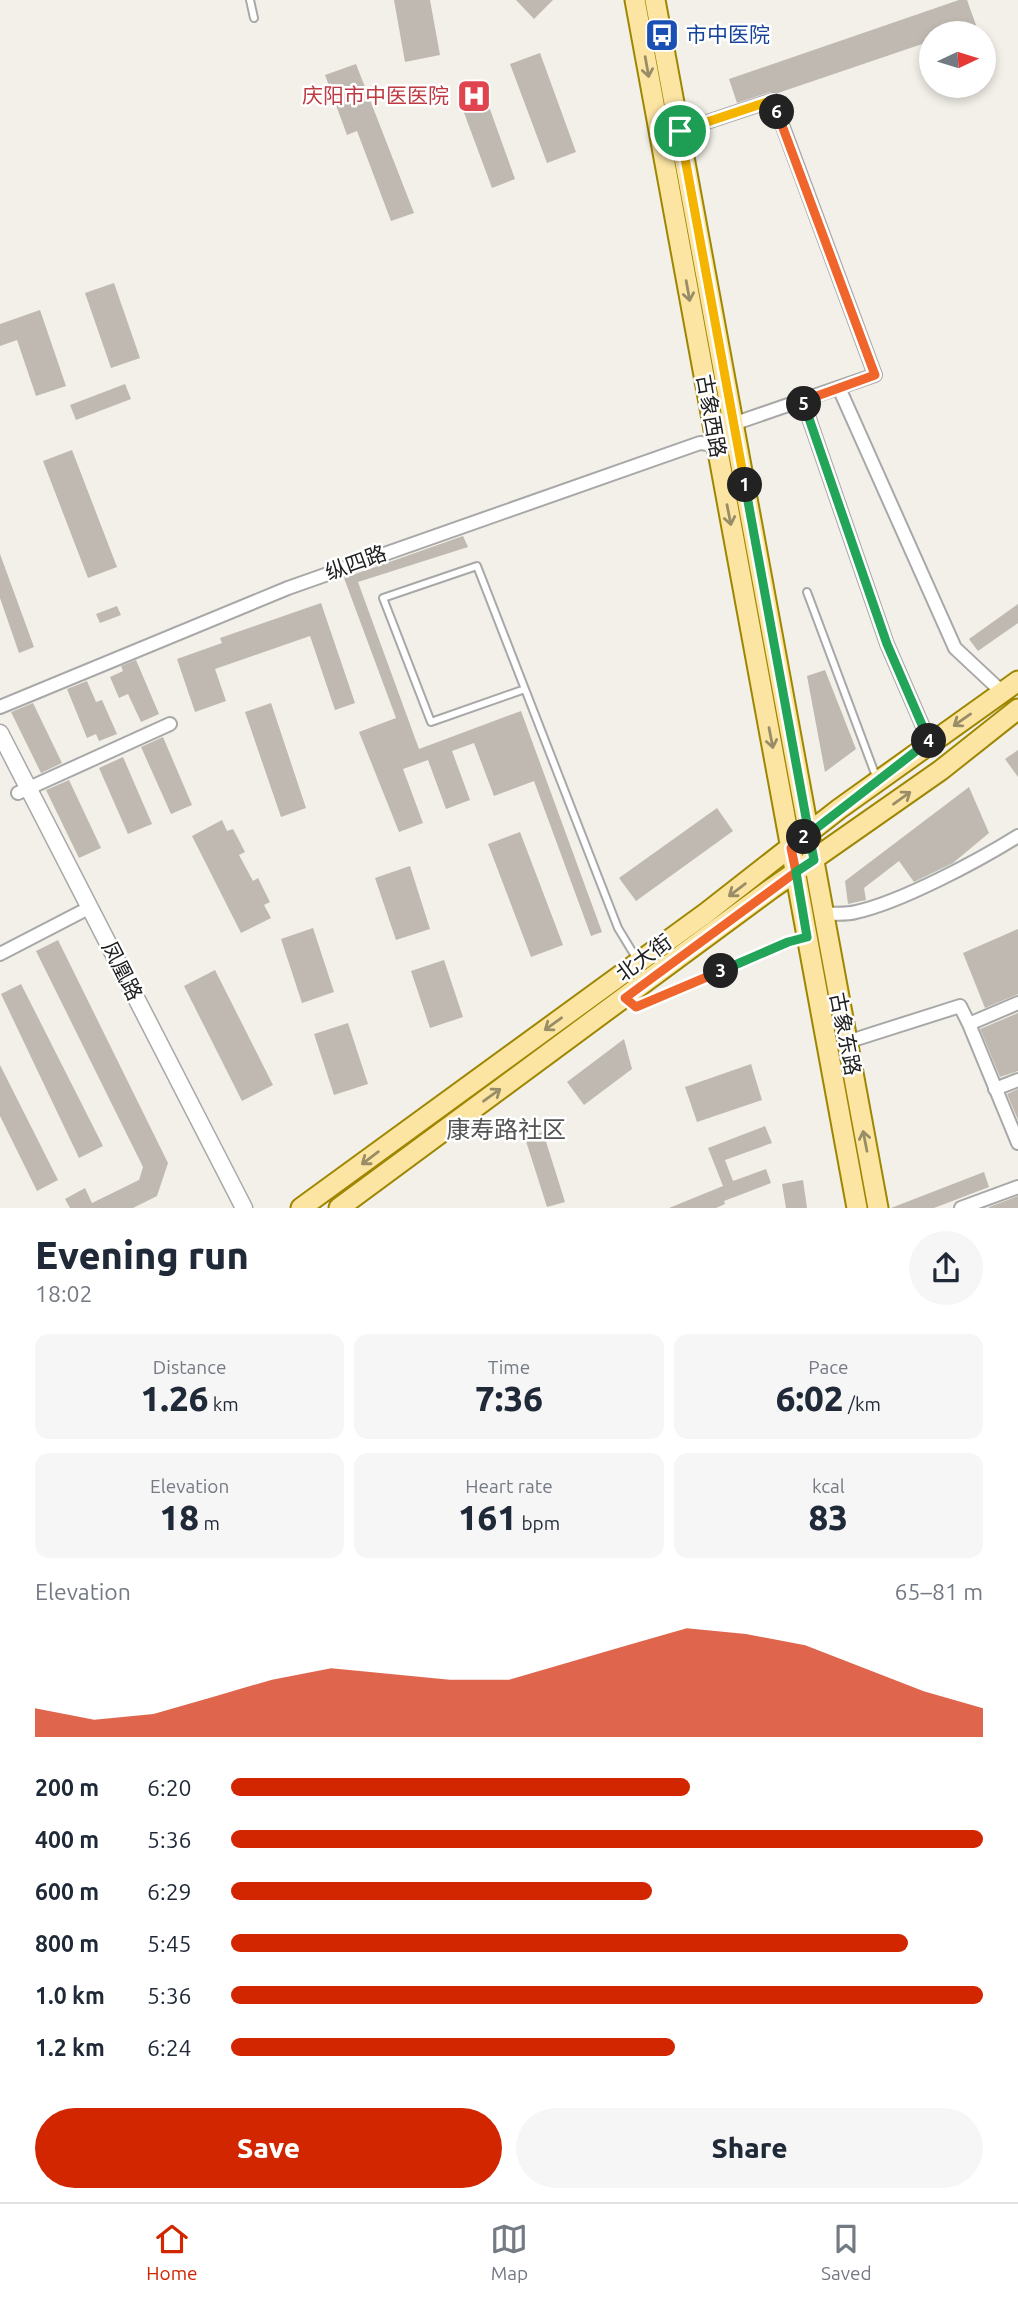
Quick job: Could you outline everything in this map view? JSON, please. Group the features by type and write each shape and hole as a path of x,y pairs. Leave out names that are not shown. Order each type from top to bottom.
{"main road":[{"name":"古象西路","path":"635,0 796,872"},
{"name":"古象西路","path":"655,0 814,860"},
{"name":"北大街","path":"301,1208 639,962 878,781 1010,686"},
{"name":"北大街","path":"339,1208 796,872 941,769 1018,709"},
{"name":"古象东路","path":"814,860 878,1208"},
{"name":"古象东路","path":"796,872 857,1208"}],"street":[{"path":"680,131 773,100 875,375 733,424"},
{"path":"839,388 955,648 1010,686"},
{"path":"803,401 887,644 930,743"},
{"name":"纵四路","path":"0,700 285,582 699,437 712,422"},
{"name":"纵四路","path":"0,707 288,588 386,552 699,443 709,444 717,451"},
{"path":"23,791 170,724"},
{"name":"凤凰路","path":"0,733 23,791 81,912 232,1208"},
{"name":"凤凰路","path":"0,756 23,791 244,1208"},
{"path":"823,914 854,913 892,900 1018,836"},
{"path":"0,954 81,912"},
{"path":"969,1024 1018,1003"},
{"path":"847,1042 960,1006 1018,1143"},
{"path":"995,1089 1018,1080"},
{"path":"961,1208 1018,1187"}],"lane":[{"path":"250,0 254,18"},
{"path":"525,689 431,723 383,598 477,566 525,689 618,928 639,962"},
{"path":"807,592 878,781"},
{"path":"625,998 636,1007 788,942 807,937"}],"building":[{"path":"394,0 430,0 440,55 405,62"},
{"path":"516,0 553,0 534,19"},
{"path":"959,0 967,0 975,21 919,21 919,45 778,93 770,92 737,103 729,79"},
{"path":"540,53 576,152 547,163 510,64"},
{"path":"356,64 414,213 391,221 357,131 347,135 325,75"},
{"path":"487,101 515,179 492,188 463,110"},
{"path":"114,283 140,358 111,368 85,293"},
{"path":"40,310 66,386 36,396 17,340 0,346 0,324"},
{"path":"125,384 131,399 76,420 70,405"},
{"path":"72,450 117,567 88,578 43,461"},
{"path":"463,536 468,547 358,582 419,749 521,711 602,932 591,936 534,781 494,796 474,743 452,751 470,800 446,809 428,760 403,769 423,823 399,832 359,732 396,718 344,578"},
{"path":"0,554 34,647 19,653 0,598"},
{"path":"321,603 355,703 335,710 310,636 215,669 226,701 195,712 177,659 222,643 220,638"},
{"path":"1018,604 1018,623 978,651 969,639"},
{"path":"117,606 121,615 100,623 96,614"},
{"path":"136,660 159,714 141,722 128,694 119,698 110,677 123,671 121,666"},
{"path":"825,670 856,749 825,772 807,676"},
{"path":"87,681 96,702 102,700 117,734 99,741 96,734 87,738 67,689"},
{"path":"33,703 62,763 41,773 11,712"},
{"path":"271,703 306,808 281,817 245,712"},
{"path":"163,737 192,805 171,814 141,747"},
{"path":"1018,750 1018,777 1005,759"},
{"path":"123,757 152,824 128,834 99,768"},
{"path":"69,780 101,848 79,858 46,790"},
{"path":"969,787 989,833 953,863 914,882 899,861 864,888 866,900 848,904 845,881"},
{"path":"717,808 733,831 636,901 619,878"},
{"path":"222,820 227,831 233,829 245,852 239,855 253,881 258,878 270,902 264,905 271,918 241,933 192,836"},
{"path":"520,832 563,945 531,957 488,844"},
{"path":"410,866 430,929 396,940 375,878"},
{"path":"313,928 334,992 302,1003 281,939"},
{"path":"1018,929 1018,994 985,1008 963,953"},
{"path":"58,940 168,1163 157,1196 133,1208 70,1208 65,1199 85,1188 92,1203 139,1180 143,1167 36,951"},
{"path":"444,960 463,1017 430,1028 411,971"},
{"path":"215,970 273,1085 242,1101 184,986"},
{"path":"21,984 103,1146 79,1158 1,994"},
{"path":"1018,1013 1018,1071 1000,1077 980,1029"},
{"path":"348,1023 368,1084 334,1095 314,1034"},
{"path":"624,1039 632,1069 584,1105 567,1082"},
{"path":"751,1064 762,1100 697,1122 685,1087"},
{"path":"0,1065 58,1180 37,1191 0,1116"},
{"path":"1018,1089 1018,1120 1007,1094"},
{"path":"765,1126 772,1143 725,1160 733,1181 766,1169 771,1183 724,1201 725,1204 716,1208 669,1208 723,1186 708,1148"},
{"path":"543,1132 565,1202 547,1207 525,1138"},
{"path":"984,1172 989,1187 934,1208 891,1208"},
{"path":"803,1180 807,1208 786,1208 782,1184"},
{"path":"1018,1196 1018,1208 989,1208 989,1207"}],"place":[{"name":"市中医院","path":"662,35"},
{"name":"庆阳市中医医院","path":"474,96"}],"district":[{"name":"康寿路社区","path":"506,1130"}],"route":[{"path":"680,131 773,100 875,375 803,401 887,644 930,743 809,834 814,860 796,872 807,937 788,942 636,1007 625,998 796,872 791,848 809,834 680,131"}]}
